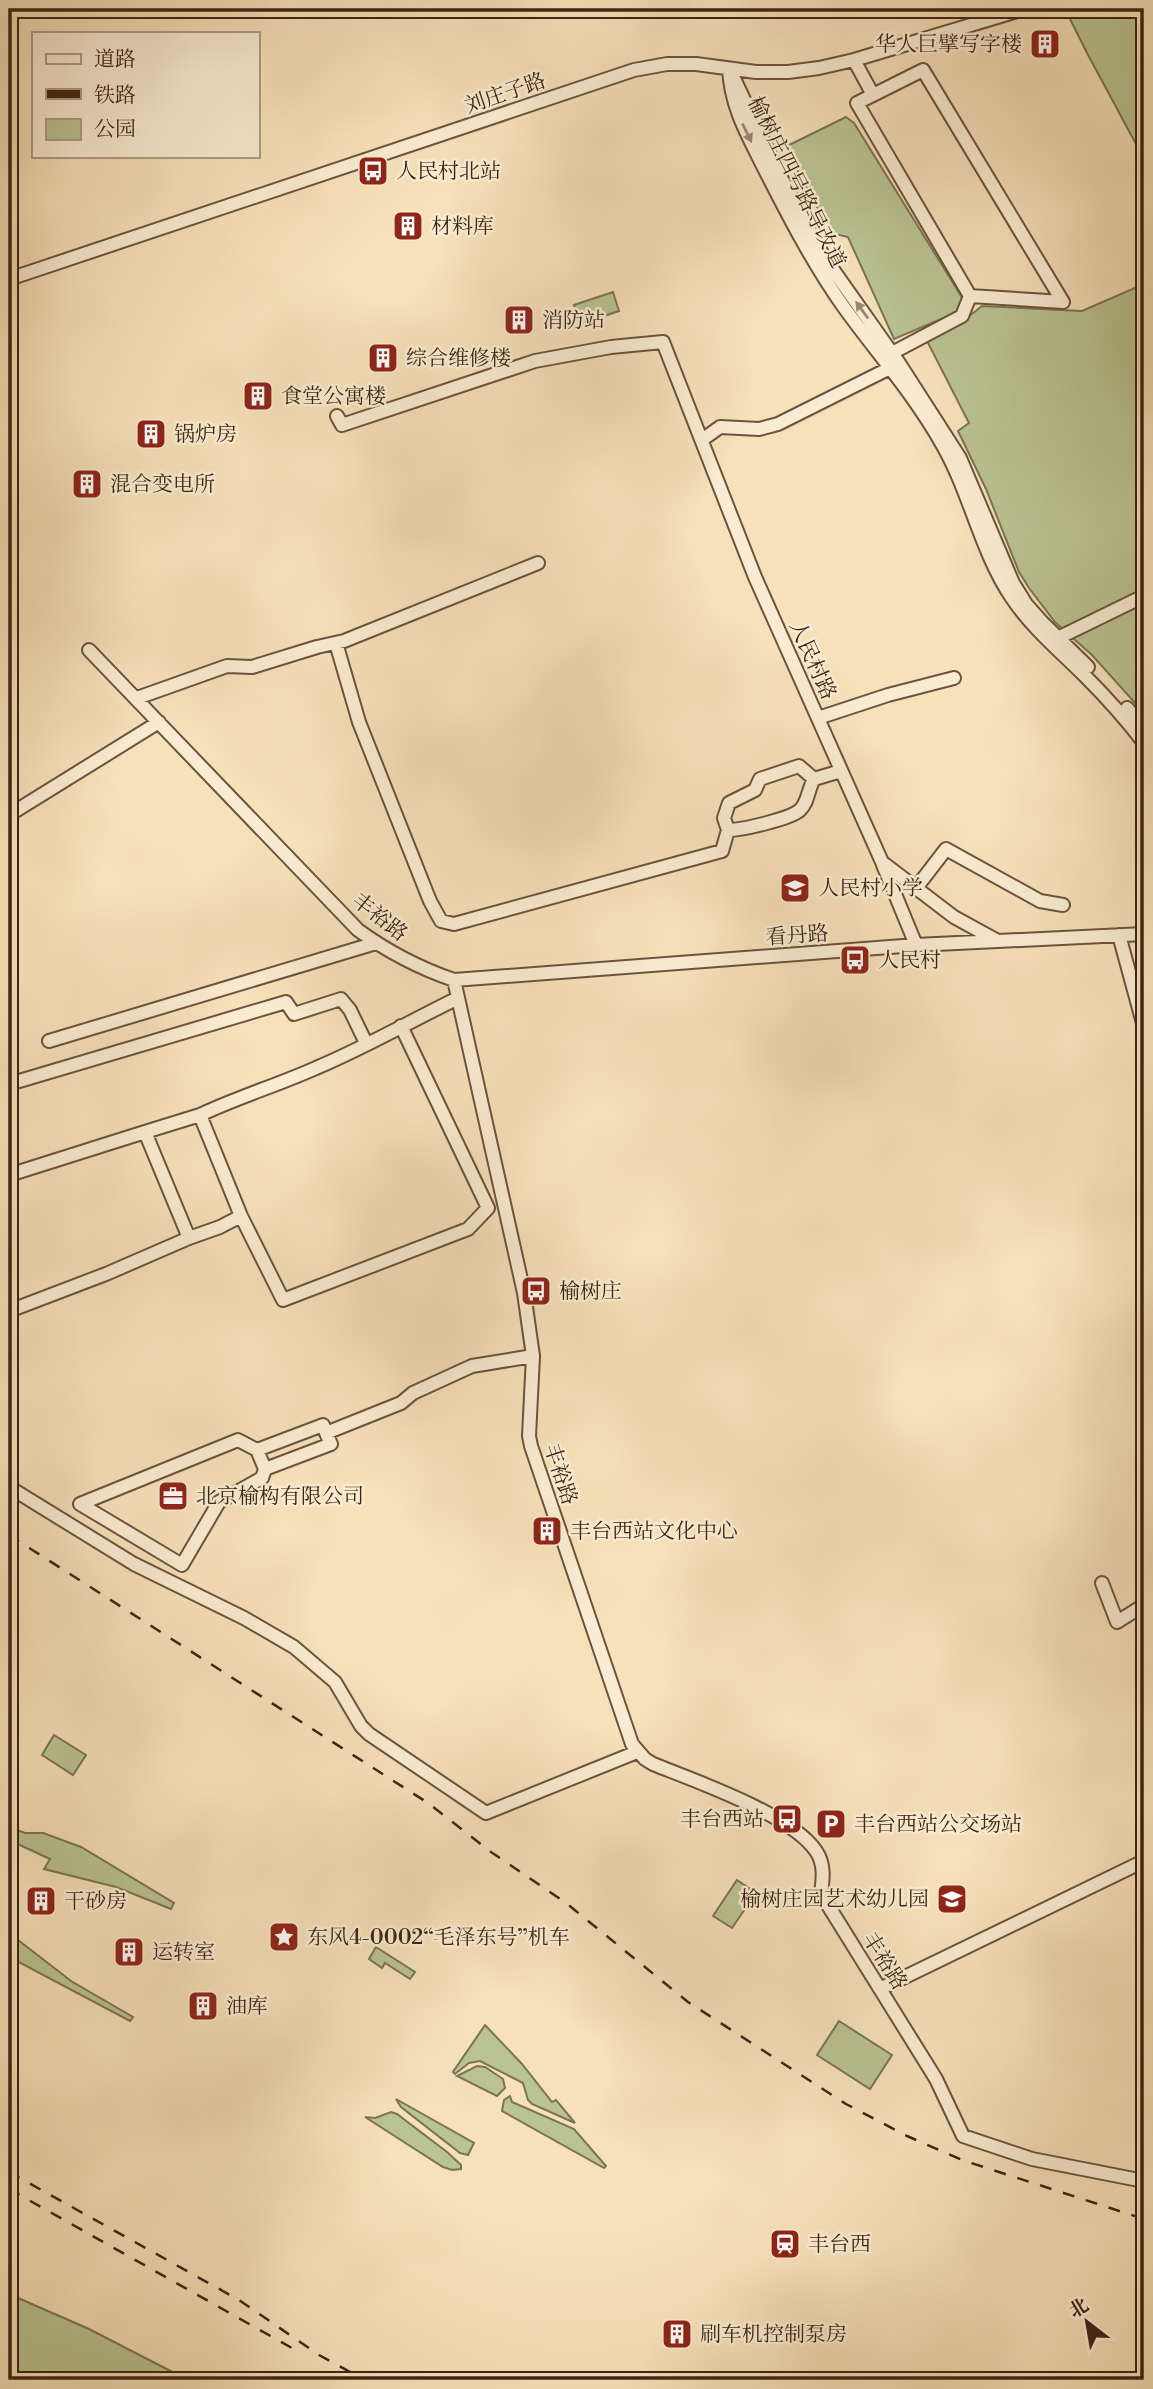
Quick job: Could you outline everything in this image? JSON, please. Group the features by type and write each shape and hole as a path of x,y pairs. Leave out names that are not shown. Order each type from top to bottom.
{"street":[{"name":"刘庄子路","path":"9,279 634,70 667,64 788,72 854,60 1024,9"},
{"path":"854,60 873,95"},
{"name":"榆树庄四号路导改道","path":"729,69 807,230 960,458 1013,583 1026,604 1144,728"},
{"path":"923,70 1062,302 970,296 857,103 923,70"},
{"path":"702,440 720,428 758,429 778,424 894,361 962,316 970,296"},
{"name":"人民村路","path":"337,416 342,425 535,361 611,347 663,342 755,577 882,862 954,917 996,940"},
{"name":"榆树庄四号路导改道","path":"894,361 949,456 1011,598 1041,634 1120,712 1144,743"},
{"path":"137,698 228,666 251,667 336,643 538,563"},
{"path":"1058,638 1144,596"},
{"path":"336,643 359,722 430,901 441,921 454,924 722,851 728,831 724,818 729,803 755,790 760,779 799,766 814,779"},
{"name":"丰裕路","path":"89,650 342,914 376,943 426,971 454,980 514,1248 533,1356 529,1436 531,1446 624,1723 637,1752 653,1764 775,1818 816,1851 822,1869 821,1894 936,2079 963,2136 1032,2159 1144,2181"},
{"path":"818,718 888,695 954,678"},
{"path":"9,815 159,722"},
{"path":"728,831 745,830 799,811 814,779 841,771"},
{"path":"916,888 946,849 1040,901 1063,905"},
{"path":"882,862 916,945"},
{"name":"看丹路","path":"454,980 916,945 1144,934"},
{"path":"1119,935 1144,1027"},
{"path":"49,1041 376,943"},
{"path":"9,1175 200,1115 318,1068 458,998"},
{"path":"9,1084 286,1002 294,1014 341,999 350,1010 366,1043"},
{"path":"200,1115 241,1216 283,1300 468,1229 488,1208 401,1026"},
{"path":"145,1132 188,1238"},
{"path":"9,1311 106,1274 241,1216"},
{"path":"327,1433 401,1403 413,1393 472,1366 533,1356"},
{"path":"257,1450 323,1425 327,1433 331,1444 265,1469"},
{"path":"238,1440 257,1450 265,1469 262,1478 219,1502 182,1565 80,1504 238,1440"},
{"path":"9,1487 134,1564 244,1618 294,1647 335,1682 360,1726 369,1734 486,1813 637,1752"},
{"path":"1102,1583 1117,1622 1144,1605"},
{"path":"880,1989 1144,1861"}],"green space":[{"path":"1065,9 1144,9 1144,159 1087,53"},
{"path":"846,117 854,123 963,299 958,312 894,339 848,237 831,233 785,147"},
{"path":"1144,284 1144,713 1092,655 1055,622 1019,572 986,489 958,431 969,423 926,339 982,306 1082,311"},
{"path":"613,292 619,311 580,324 574,305"},
{"path":"54,1735 86,1755 73,1775 42,1755"},
{"path":"9,1827 25,1833 43,1833 81,1847 174,1903 171,1909 116,1887 44,1869 50,1859 9,1840"},
{"path":"737,1880 756,1893 732,1928 713,1916"},
{"path":"9,1933 71,1981 133,2017 130,2021 9,1957"},
{"path":"376,1947 415,1972 410,1979 385,1963 382,1968 369,1959"},
{"path":"839,2021 892,2055 870,2089 817,2055"},
{"path":"485,2025 522,2064 552,2102 556,2100 575,2123 532,2104 528,2100 523,2083 480,2061 469,2063 455,2074 453,2072"},
{"path":"477,2066 485,2067 503,2079 505,2088 497,2096 457,2076"},
{"path":"510,2096 512,2102 574,2129 606,2166 604,2168 502,2111 504,2100"},
{"path":"396,2099 474,2143 468,2155 460,2153 401,2107"},
{"path":"391,2112 447,2152 461,2165 461,2169 443,2167 365,2117 375,2118"},
{"path":"9,2294 89,2329 188,2380 9,2380"}],"railway":[{"path":"9,1535 428,1803 491,1852 566,1903 688,2002 846,2104 907,2136 962,2160 1144,2219"},
{"path":"9,2172 239,2300 319,2355 365,2380"},
{"path":"9,2189 299,2352"}],"place":[{"name":"华人巨擘写字楼","path":"1045,44"},
{"name":"人民村北站","path":"373,171"},
{"name":"材料库","path":"408,226"},
{"name":"消防站","path":"519,320"},
{"name":"综合维修楼","path":"383,358"},
{"name":"食堂公寓楼","path":"258,396"},
{"name":"锅炉房","path":"151,434"},
{"name":"混合变电所","path":"87,484"},
{"name":"人民村小学","path":"795,888"},
{"name":"人民村","path":"855,960"},
{"name":"榆树庄","path":"536,1291"},
{"name":"北京榆构有限公司","path":"173,1496"},
{"name":"丰台西站文化中心","path":"547,1531"},
{"name":"丰台西站","path":"787,1819"},
{"name":"丰台西站公交场站","path":"831,1824"},
{"name":"榆树庄园艺术幼儿园","path":"952,1899"},
{"name":"干砂房","path":"41,1901"},
{"name":"东风4-0002“毛泽东号”机车","path":"284,1937"},
{"name":"运转室","path":"129,1952"},
{"name":"油库","path":"203,2006"},
{"name":"丰台西","path":"785,2244"},
{"name":"刷车机控制泵房","path":"677,2334"}]}
